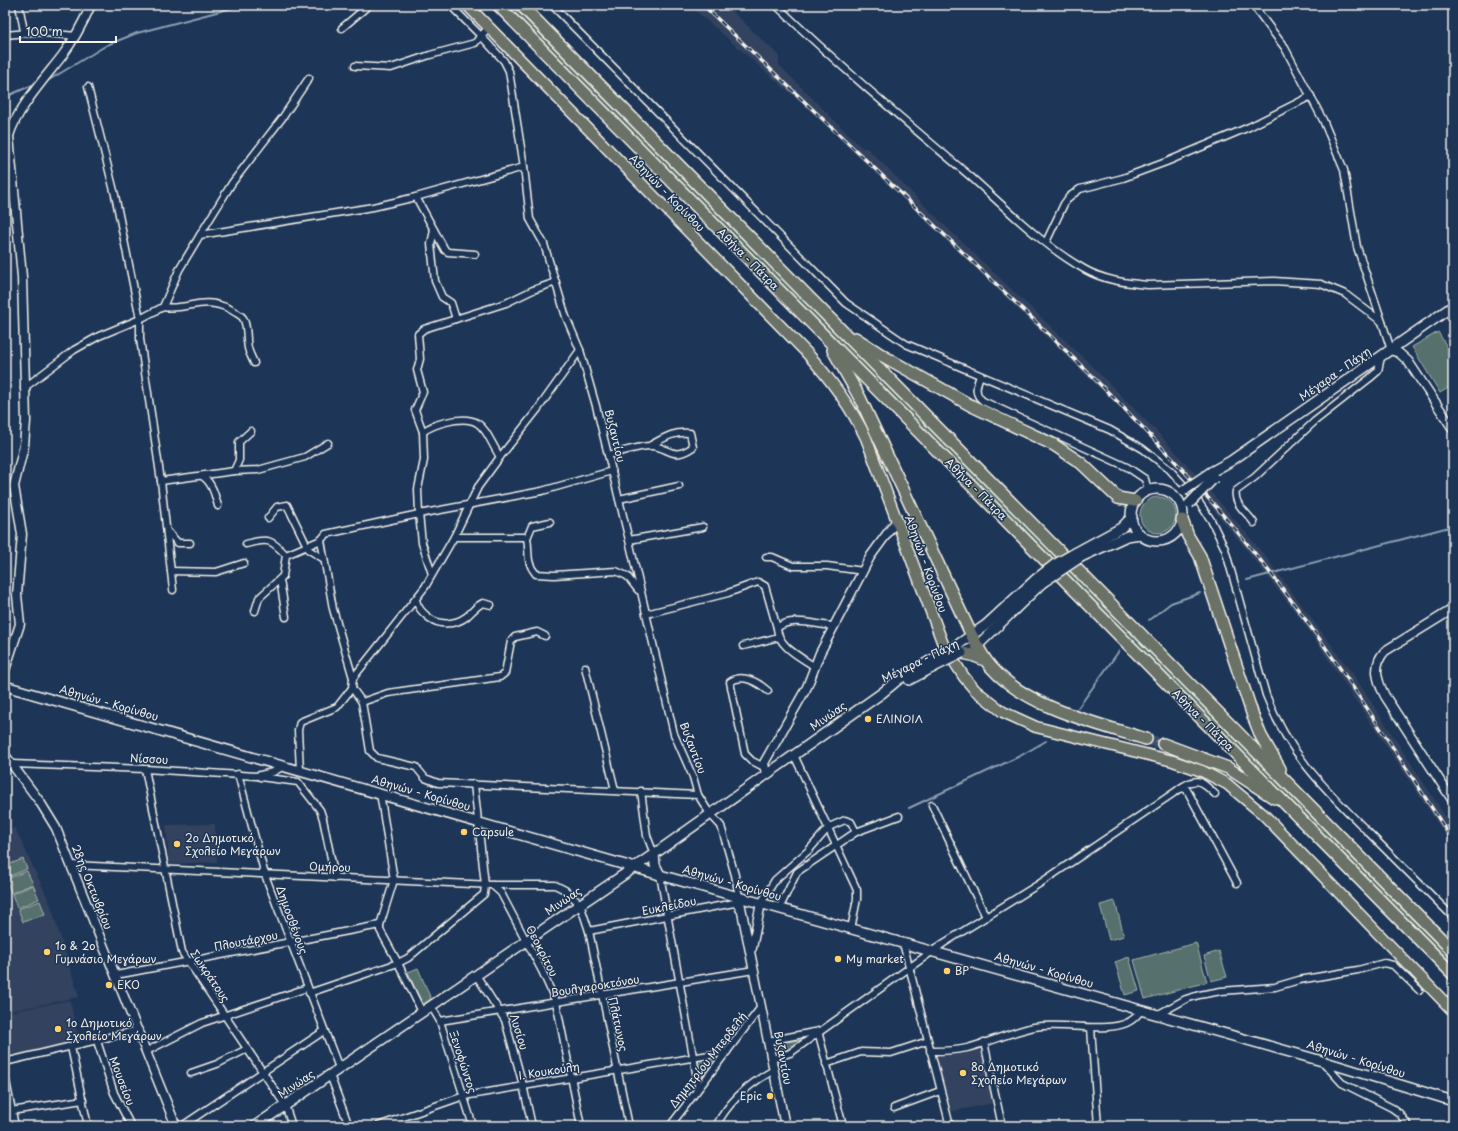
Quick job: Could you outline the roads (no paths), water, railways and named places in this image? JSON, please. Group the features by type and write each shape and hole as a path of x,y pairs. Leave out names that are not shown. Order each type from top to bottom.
{"highway":[{"name":"Αθήνα - Πάτρα","path":"498,5 1453,974"},
{"name":"Αθήνα - Πάτρα","path":"521,5 1453,951"},
{"path":"842,331 970,405 1054,445 1081,463 1118,498 1135,501"},
{"path":"826,338 860,398 974,641 985,660 1007,683 1030,698 1043,704 1146,739"},
{"path":"1183,518 1188,536 1200,556 1261,736 1288,784"},
{"path":"961,649 985,660"},
{"path":"1163,744 1228,768 1245,778 1265,794 1286,804"}],"main road":[{"name":"Αθηνών - Κορίνθου","path":"467,5 823,371 842,394 858,421 943,644 964,677 990,703 1003,712 1036,727 1178,763 1209,774 1227,784 1264,815 1453,1011"},
{"name":"Μέγαρα - Πάχη","path":"1172,494 1183,491 1212,475 1453,306"},
{"name":"Μέγαρα - Πάχη","path":"1183,518 1189,504 1212,475"},
{"path":"1159,489 1172,494 1178,499 1183,518 1175,533 1162,540 1146,538 1140,534 1133,524 1132,517 1135,501 1148,490 1159,489"},
{"name":"Μέγαρα - Πάχη","path":"882,693 899,679 930,665 974,641 1039,581 1121,528 1132,517"},
{"name":"Μέγαρα - Πάχη","path":"1078,555 1127,536 1140,534"},
{"name":"Αθηνών - Κορίνθου","path":"5,686 635,866 660,875 1322,1061 1453,1101"},
{"name":"Μινώας","path":"255,1126 654,854 710,814 765,770 794,755 882,693"},
{"path":"654,854 655,865 660,875"}],"street":[{"path":"19,5 22,27 24,31 28,33"},
{"path":"5,670 21,620 17,595 22,534 14,486 24,446 22,277 9,179 9,134 35,91 76,36 91,5"},
{"path":"342,28 369,5"},
{"name":"Βυζαντίου","path":"450,5 481,36 507,66 524,167 530,219 544,244 566,317 580,350 619,499 674,734 693,777 698,795 710,814 721,826 735,875 785,1126"},
{"path":"552,5 846,303 906,344 1117,433 1157,459 1176,476 1198,501 1211,520 1225,549 1266,695 1275,718 1285,737 1331,795 1453,916"},
{"path":"776,5 839,64 1046,242 1085,269 1105,278 1127,283 1175,285 1274,281 1321,284 1345,294 1382,322"},
{"path":"1253,5 1285,48 1311,96 1344,170 1357,247 1391,350 1399,353 1408,361 1453,429"},
{"path":"355,66 391,68 430,55 475,43 489,27"},
{"path":"5,36 28,33 76,36"},
{"path":"164,307 180,270 232,183 283,117 309,78"},
{"path":"88,87 114,195 140,320 140,339 161,481 173,590"},
{"path":"1046,242 1064,204 1069,197 1080,189 1123,178 1166,162 1249,127 1311,96"},
{"path":"200,235 327,216 416,197 524,167"},
{"path":"416,197 448,252 475,254"},
{"path":"434,230 431,244 435,281 442,297 451,303 456,319"},
{"path":"432,574 422,543 419,514 418,489 424,460 423,432 415,410 424,392 417,370 420,359 418,334 424,329 506,304 533,290 556,282"},
{"path":"24,388 74,350 99,336 140,320 164,307 170,308 209,303 219,304 237,313 242,317 245,323 248,348 254,363"},
{"path":"353,678 425,587 454,537 478,487 538,409 580,350"},
{"path":"1254,523 1235,498 1236,491 1255,477 1315,421 1370,378 1378,370 1381,357"},
{"path":"980,376 976,386 976,392 983,401 1127,467 1145,479 1148,490"},
{"path":"423,432 439,424 462,418 469,419 480,424 500,457"},
{"path":"234,471 239,460 239,442 251,431"},
{"path":"608,455 651,446 668,435 685,432 690,433 693,440 692,447 683,453 676,454 651,446"},
{"path":"161,481 234,471 258,470 305,457 328,443"},
{"path":"286,555 321,540 326,534 419,514 542,491 612,471"},
{"path":"202,476 207,479 211,486 218,506"},
{"path":"619,499 679,486"},
{"path":"268,518 277,507 287,506 295,519 306,546 309,550 324,559"},
{"path":"768,691 758,682 750,679 735,680 730,682 746,754 752,761 765,770 785,722 807,687 833,626 877,545 897,520"},
{"path":"550,522 532,526 527,538 530,566 536,574 554,575 616,571 627,576 634,582 643,604"},
{"path":"166,526 171,537 178,543 190,543"},
{"path":"629,540 704,527"},
{"path":"454,537 507,536 527,538"},
{"path":"246,544 267,540 274,542 286,555 285,571 280,580 259,598 254,612"},
{"path":"300,770 298,730 300,722 304,719 337,707 352,688 353,678 333,609 321,540"},
{"path":"766,557 772,557 793,566 827,566 863,571"},
{"path":"171,571 216,572 244,563"},
{"path":"280,580 286,617"},
{"path":"646,614 728,592 758,582 765,586 779,637 787,647 815,667"},
{"path":"416,600 422,611 434,622 442,624 450,623 466,617 483,603 491,605"},
{"path":"1453,609 1385,651 1379,658 1376,673 1378,683 1385,696 1453,801"},
{"path":"777,628 782,623 794,622 833,626"},
{"path":"362,702 388,693 500,677 505,673 511,641 515,637 537,632 546,636"},
{"path":"743,646 779,637"},
{"path":"585,667 615,790"},
{"path":"352,688 362,702 370,751 373,756 416,767 425,778 438,783 642,791 698,795"},
{"name":"28ης Οκτωβρίου","path":"5,755 48,814 72,865 114,976 139,1030 176,1126"},
{"path":"794,755 829,827 857,890 857,899 851,929"},
{"name":"Νίσσου","path":"12,764 145,769 256,776 273,772 284,766"},
{"name":"Σωκράτους","path":"145,769 181,948 188,962 285,1106 292,1126"},
{"name":"Δημοσθένους","path":"238,774 265,875 339,1068"},
{"path":"256,776 295,781 300,784 322,814 335,878"},
{"path":"772,1059 790,1053 818,1031 910,969 932,952 1127,826 1178,790 1195,780 1202,782 1215,794"},
{"path":"147,1051 200,1024 224,1015 398,963 408,958 484,894 489,885 478,822 474,784"},
{"path":"1178,790 1183,788 1187,790 1237,883"},
{"path":"642,791 647,836 654,854"},
{"path":"380,793 394,880 380,925 381,934 398,963 422,1012"},
{"path":"932,805 986,917"},
{"path":"780,909 797,872 856,832 899,816"},
{"path":"751,957 753,938 761,903 775,880 809,850 829,827 845,820 851,822 856,832"},
{"name":"Ομήρου","path":"72,865 489,885 554,885 565,890 580,904"},
{"path":"660,875 666,917 680,981 698,1086 696,1092"},
{"name":"Θεοκρίτου","path":"489,885 501,893 556,1002 581,1126"},
{"name":"Ευκλείδου","path":"589,930 666,917 734,903 737,903 740,914 743,917"},
{"name":"Πλάτωνος","path":"580,904 589,930 629,1126"},
{"name":"Πλουτάρχου","path":"114,976 380,925"},
{"path":"903,943 950,1126"},
{"path":"1157,1015 1186,999 1199,995 1228,990 1275,987 1299,980 1358,970 1384,963 1393,965 1418,990"},
{"name":"Βουλγαροκτόνου","path":"440,1022 680,981 754,970"},
{"name":"Λυσίου","path":"476,975 502,1012 523,1085 532,1126"},
{"name":"Ξενοφώντος","path":"431,1006 440,1022 473,1126"},
{"name":"Δημητρίου Μπερδελή","path":"670,1126 761,1007"},
{"path":"930,1051 957,1050 1012,1032 1036,1027 1056,1026 1091,1028 1122,1025 1136,1018 1141,1010"},
{"path":"1091,1028 1098,1126"},
{"path":"5,1062 139,1030"},
{"path":"182,1126 324,1031"},
{"path":"768,1041 795,1037 818,1031"},
{"path":"818,1031 843,1126"},
{"name":"Μουσείου","path":"97,1041 114,1093 131,1126"},
{"path":"826,1064 861,1052 891,1053 928,1041"},
{"path":"984,1042 1002,1126"},
{"path":"71,1047 88,1126"},
{"path":"191,1073 217,1064 247,1049"},
{"name":"Ι. Κουκούλη","path":"378,1126 464,1096 727,1052"},
{"path":"1322,1061 1342,1083 1392,1108 1399,1113 1409,1126"},
{"path":"716,1126 725,1112 742,1092 761,1077 774,1070"},
{"path":"330,1075 349,1126"},
{"path":"5,1081 14,1126"},
{"path":"894,1108 940,1091"},
{"path":"11,1111 83,1100"}],"waterway":[{"path":"49,80 107,45 137,33 232,8 250,5"},
{"path":"5,97 35,84"},
{"path":"1247,580 1453,526"},
{"path":"1149,620 1171,603 1200,593"},
{"path":"1078,708 1119,651"},
{"path":"909,808 1020,756 1046,741"}],"tunnel":[{"path":"1146,739 1163,744"}],"railway":[{"path":"703,5 1065,350 1124,408 1210,500 1277,581 1308,623 1368,709 1453,841"}],"place":[{"name":"ΕΛΙΝΟΙΛ","path":"868,719"},
{"name":"Capsule","path":"464,832"},
{"name":"2ο Δημοτικό Σχολείο Μεγάρων","path":"177,844"},
{"name":"1ο & 2ο Γυμνάσιο Μεγάρων","path":"47,952"},
{"name":"My market","path":"838,959"},
{"name":"BP","path":"947,971"},
{"name":"EKO","path":"109,985"},
{"name":"1ο Δημοτικό Σχολείο Μεγάρων","path":"58,1029"},
{"name":"8ο Δημοτικό Σχολείο Μεγάρων","path":"963,1073"},
{"name":"Epic","path":"770,1096"}]}
